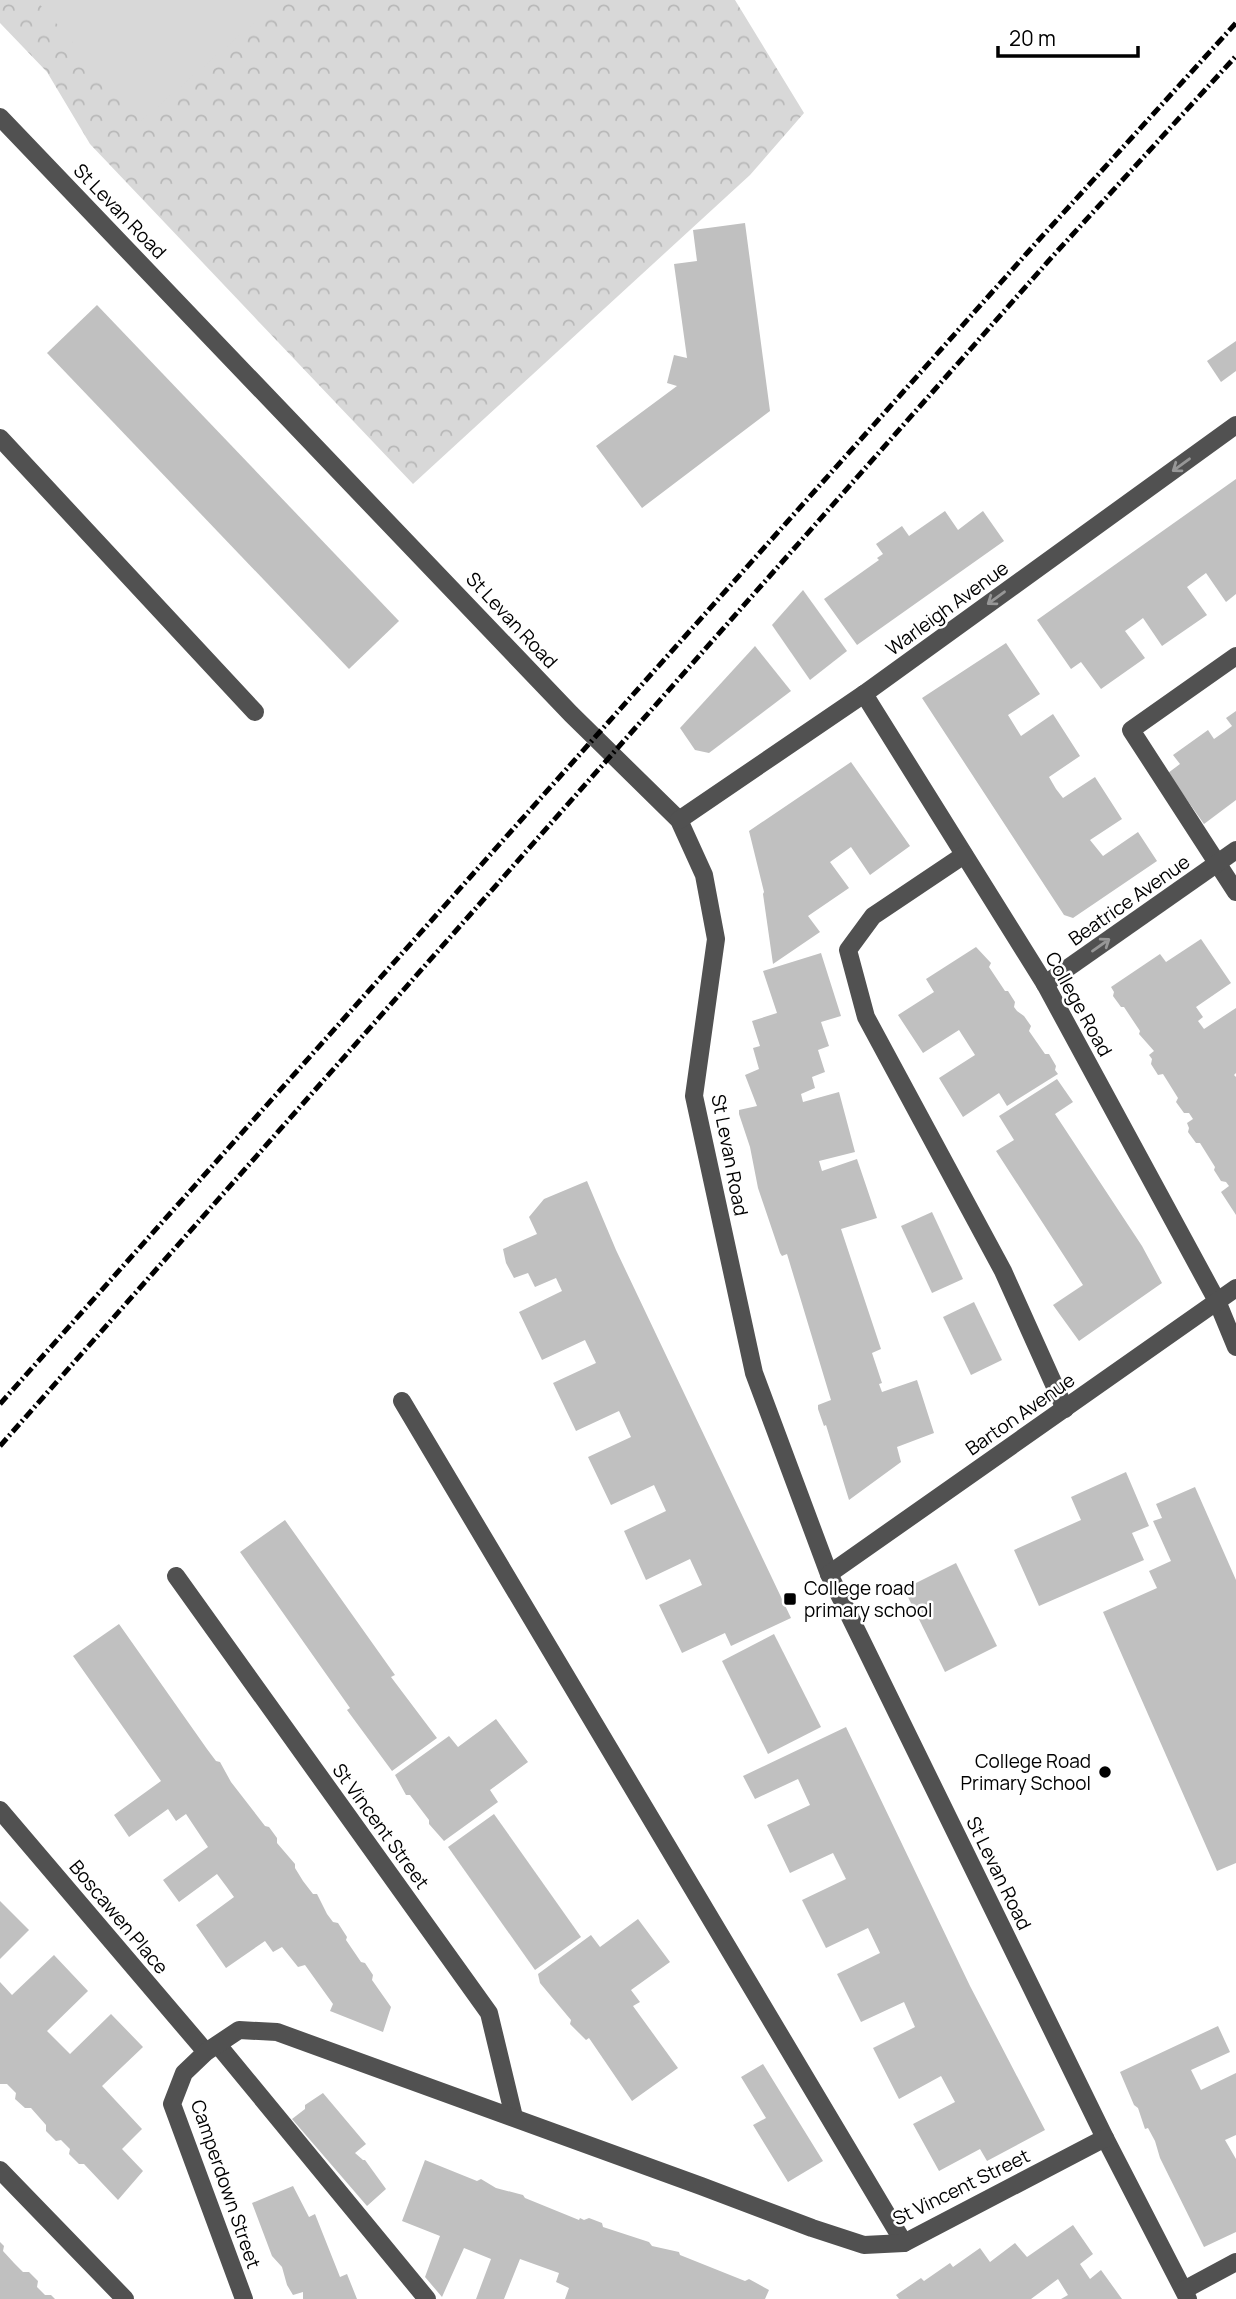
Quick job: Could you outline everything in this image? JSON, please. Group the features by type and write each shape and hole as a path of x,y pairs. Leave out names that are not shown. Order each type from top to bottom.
{"street":[{"name":"St Levan Road","path":"0,117 571,714 679,820 705,875 716,939 694,1096 754,1373 829,1574 1105,2138 1186,2294"},
{"name":"Warleigh Avenue","path":"679,820 864,694 1236,425"},
{"path":"0,438 255,712"},
{"path":"1236,656 1131,730 1236,892"},
{"name":"College Road","path":"864,694 1045,984 1217,1301 1236,1347"},
{"name":"Beatrice Avenue","path":"1045,984 1236,850"},
{"path":"964,855 873,916 848,950 866,1017 1003,1271 1065,1409"},
{"name":"Barton Avenue","path":"829,1574 1236,1288"},
{"path":"402,1401 904,2243"},
{"name":"St Vincent Street","path":"176,1576 489,2013 514,2117"},
{"name":"Boscawen Place","path":"0,1810 212,2048 427,2299"},
{"name":"St Vincent Street","path":"212,2048 239,2030 277,2032 864,2245 904,2243 1105,2138"},
{"name":"Camperdown Street","path":"212,2048 184,2073 172,2105 244,2299"},
{"path":"0,2170 125,2299"},
{"path":"1186,2294 1236,2262"}],"green space":[{"path":"0,0 735,0 804,113 750,175 413,484 90,144 47,72 0,23"},
{"path":"36,0 280,0 141,121"}],"building":[{"path":"745,223 770,411 642,508 596,446 677,386 667,383 674,355 687,358 674,264 697,261 693,230"},
{"path":"97,305 399,621 349,669 47,353"},
{"path":"1236,341 1236,371 1221,382 1207,361"},
{"path":"1236,479 1236,594 1226,602 1206,573 1187,587 1207,615 1162,646 1143,618 1125,631 1145,658 1101,689 1081,662 1071,669 1037,620"},
{"path":"945,511 958,530 983,511 1004,541 857,645 824,599 879,560 877,558 883,554 876,544 902,526 909,536"},
{"path":"803,590 847,651 810,680 772,625"},
{"path":"1006,643 1040,694 1008,715 1021,736 1053,714 1080,756 1049,777 1056,789 1063,798 1095,777 1122,819 1090,840 1103,856 1138,832 1157,861 1073,918 1064,915 922,698"},
{"path":"755,646 791,691 709,753 695,750 680,728"},
{"path":"1236,711 1236,800 1204,824 1168,773 1180,764 1173,755 1208,730 1214,739 1232,726 1226,718"},
{"path":"851,762 910,846 870,875 851,847 830,862 849,888 808,916 820,932 773,964 764,892 749,831"},
{"path":"1201,939 1231,983 1196,1007 1203,1017 1198,1021 1204,1029 1236,1008 1236,1215 1221,1192 1229,1186 1221,1181 1200,1143 1196,1143 1188,1132 1187,1123 1193,1119 1189,1113 1184,1113 1163,1074 1158,1075 1151,1064 1149,1055 1154,1051 1139,1034 1140,1031 1124,1007 1121,1007 1113,996 1111,987 1160,954 1166,962"},
{"path":"976,947 991,963 989,967 1015,1002 1014,1007 1031,1026 1029,1031 1045,1054 1049,1054 1058,1074 1007,1106 999,1093 963,1117 939,1078 975,1055 959,1030 923,1053 898,1015 934,992 926,979"},
{"path":"821,953 841,1016 821,1022 829,1046 818,1050 825,1072 812,1077 815,1088 801,1094 803,1102 839,1092 855,1152 819,1161 822,1171 857,1159 877,1218 841,1229 881,1349 872,1353 882,1383 879,1384 882,1392 917,1380 934,1433 897,1447 901,1462 849,1500 826,1425 824,1426 818,1409 818,1405 831,1400 787,1254 782,1256 780,1253 758,1188 750,1147 739,1114 739,1110 757,1106 745,1075 759,1069 753,1048 760,1046 752,1021 777,1013 763,971"},
{"path":"1057,1079 1073,1102 1055,1114 1142,1246 1162,1283 1079,1341 1053,1305 1083,1285 996,1151 1014,1140 999,1116"},
{"path":"587,1181 616,1250 791,1618 731,1646 725,1633 682,1653 659,1605 702,1585 690,1559 646,1580 624,1531 666,1511 654,1485 611,1505 588,1457 631,1437 619,1411 576,1431 553,1383 596,1363 585,1340 542,1360 519,1312 562,1291 556,1278 535,1287 528,1273 514,1278 506,1263 503,1249 537,1234 529,1217 544,1199"},
{"path":"932,1212 963,1279 932,1293 901,1226"},
{"path":"974,1302 1002,1360 971,1375 943,1317"},
{"path":"1126,1472 1149,1526 1132,1533 1144,1560 1039,1606 1014,1550 1081,1520 1071,1497"},
{"path":"1195,1487 1236,1580 1236,1863 1217,1871 1103,1612 1157,1588 1149,1571 1171,1561 1153,1521 1162,1518 1156,1504"},
{"path":"285,1520 395,1675 391,1677 437,1738 392,1771 347,1710 350,1708 240,1552"},
{"path":"956,1563 997,1646 945,1672 904,1589"},
{"path":"119,1624 207,1749 216,1761 220,1762 231,1782 277,1838 277,1843 295,1864 303,1881 313,1894 317,1894 327,1914 333,1922 338,1923 347,1937 346,1940 373,1975 372,1980 391,2007 383,2032 330,2011 333,2004 305,1965 298,1967 282,1947 273,1952 265,1941 226,1968 196,1925 234,1897 217,1874 179,1902 163,1880 208,1847 186,1814 176,1821 168,1809 129,1837 114,1815 161,1781 73,1656"},
{"path":"774,1634 821,1727 768,1754 722,1661"},
{"path":"496,1719 528,1762 490,1790 498,1802 444,1841 410,1795 406,1795 395,1775 449,1736 458,1747"},
{"path":"846,1727 970,1986 1045,2130 987,2161 980,2149 939,2171 913,2124 955,2102 941,2076 899,2099 873,2048 915,2027 904,2002 861,2022 837,1974 880,1953 868,1928 826,1948 802,1900 846,1879 833,1853 790,1873 767,1825 810,1805 798,1779 755,1799 743,1776"},
{"path":"494,1814 581,1937 535,1970 448,1847"},
{"path":"0,1901 29,1930 0,1959"},
{"path":"638,1919 670,1962 631,1990 640,2002 633,2006 678,2068 632,2101 589,2038 586,2040 570,2024 571,2020 540,1983 538,1974 591,1935 600,1947"},
{"path":"54,1955 88,1991 47,2031 70,2054 111,2014 143,2047 102,2086 142,2129 122,2149 143,2171 118,2200 84,2164 79,2164 69,2154 70,2149 61,2140 56,2141 46,2131 46,2125 31,2108 25,2108 15,2099 16,2093 7,2084 0,2084 0,1982 12,1995"},
{"path":"1218,2026 1230,2052 1191,2070 1201,2090 1236,2073 1236,2135 1225,2140 1236,2159 1236,2232 1204,2247 1160,2158 1155,2141 1148,2128 1145,2129 1120,2072"},
{"path":"763,2064 823,2161 788,2182 753,2125 766,2118 741,2077"},
{"path":"323,2093 366,2144 355,2153 365,2160 386,2189 367,2206 292,2119 305,2109 305,2105"},
{"path":"425,2160 477,2181 481,2179 496,2188 523,2195 579,2220 589,2218 602,2223 603,2227 649,2242 652,2246 679,2252 680,2255 745,2281 749,2279 769,2290 765,2299 565,2299 569,2288 556,2282 559,2273 520,2259 504,2299 476,2299 491,2259 464,2248 442,2297 425,2277 440,2236 402,2221"},
{"path":"293,2186 309,2217 315,2214 340,2277 347,2274 357,2299 303,2299 303,2292 293,2295 287,2285 282,2267 272,2256 252,2203"},
{"path":"1073,2225 1093,2254 1080,2264 1090,2279 1101,2270 1122,2299 1061,2299 1068,2295 1058,2279 1031,2299 899,2299 896,2295 921,2278 924,2281 950,2263 953,2267 980,2248 990,2262 1015,2243 1027,2257"},
{"path":"0,2242 4,2246 3,2251 14,2263 38,2281 37,2287 45,2295 51,2295 55,2299 0,2299"}],"railway":[{"path":"0,1404 1036,243 1236,23"},
{"path":"0,1446 1052,257 1236,56"}],"place":[{"name":"College road primary school","path":"790,1599"},
{"name":"College Road Primary School","path":"1105,1772"}]}
